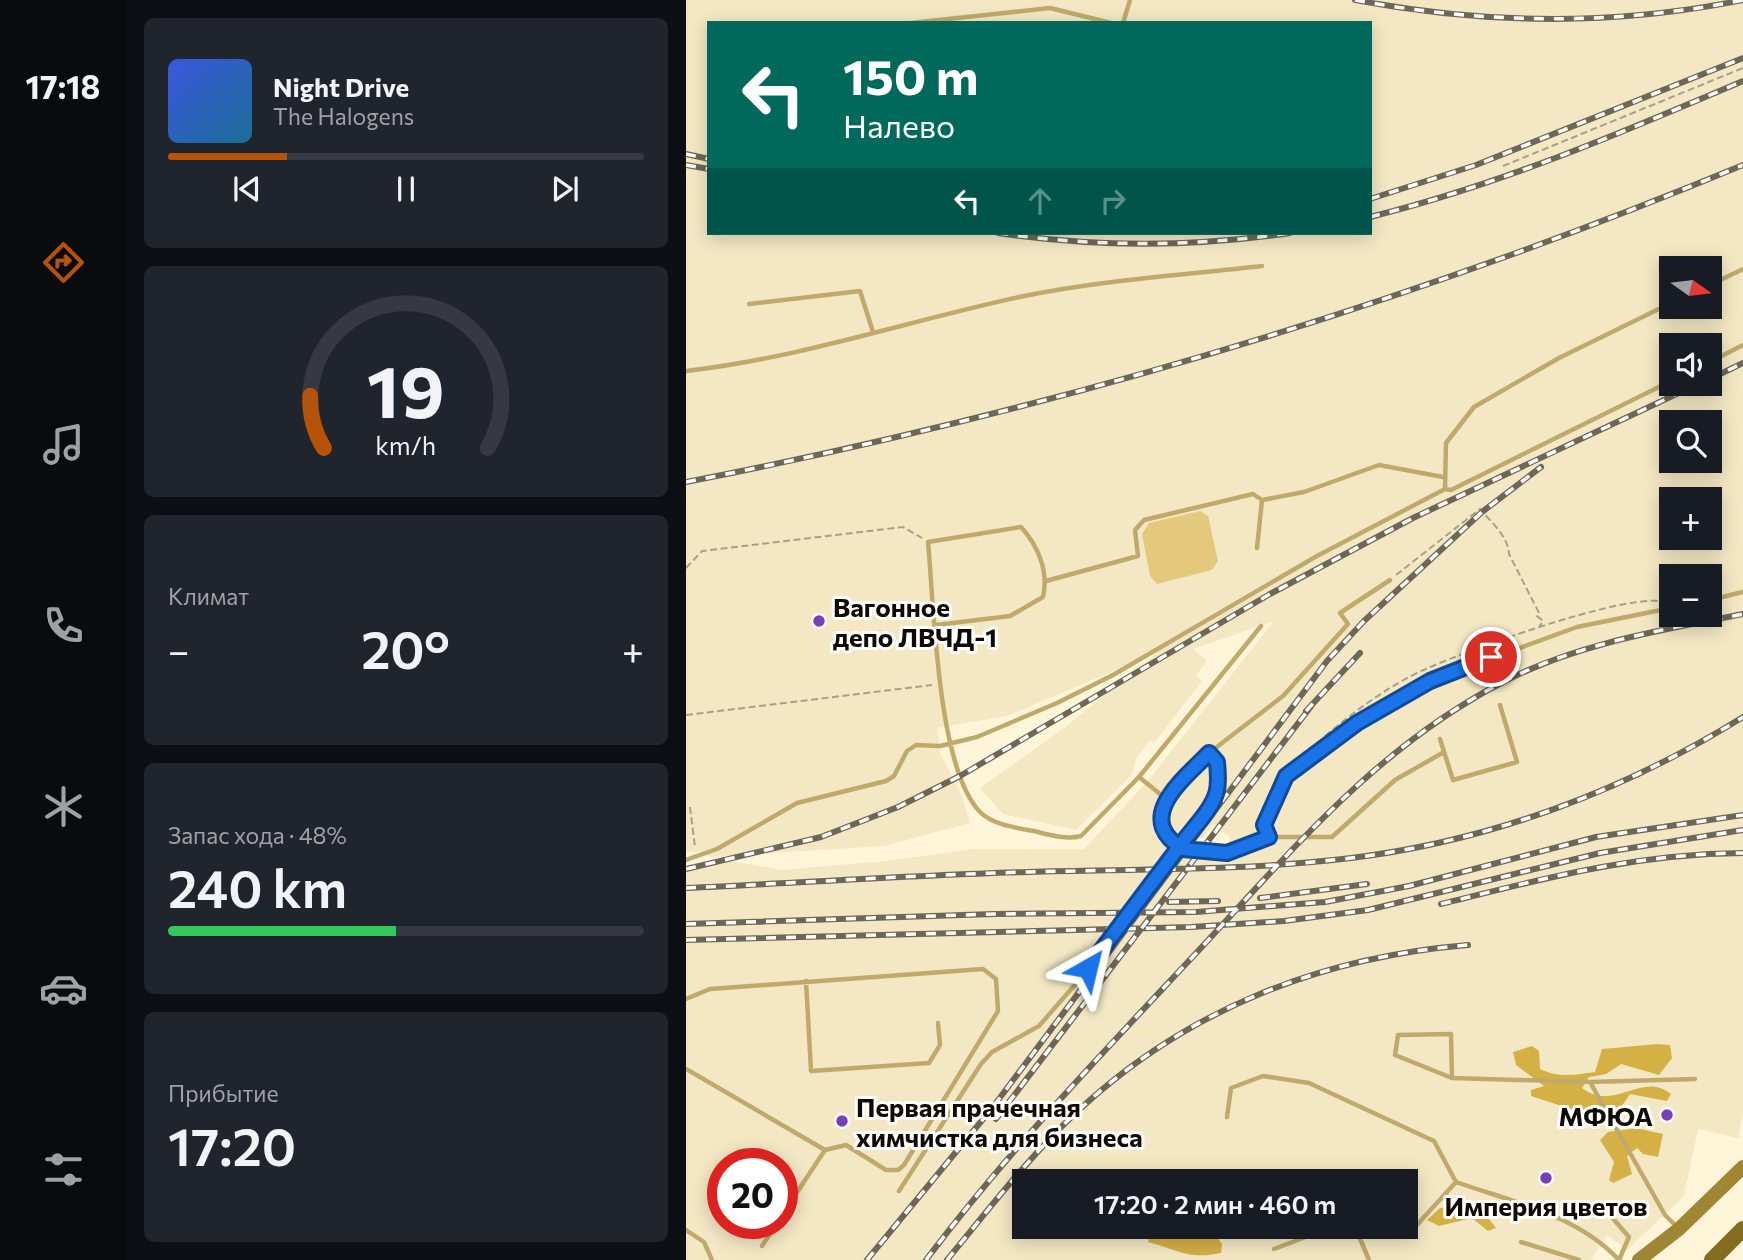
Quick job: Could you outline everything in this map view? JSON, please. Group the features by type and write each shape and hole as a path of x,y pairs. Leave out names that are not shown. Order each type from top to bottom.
{"main road":[{"path":"1639,1260 1679,1229 1743,1167"},
{"path":"1712,1260 1743,1230"}],"lane":[{"path":"1124,21 1130,0"},
{"path":"930,21 1050,8 1103,21"},
{"path":"686,371 774,359 873,332 1037,294 1262,267"},
{"path":"1722,279 1743,269"},
{"path":"749,304 860,291 873,332"},
{"path":"1445,489 1446,443 1475,407 1559,358 1659,309"},
{"path":"1722,356 1743,345"},
{"path":"686,860 718,849 797,803 886,781 894,776 907,751 916,745 952,743 977,737 1101,681 1317,556 1445,489 1451,490 1659,387"},
{"path":"1046,582 1138,556 1135,530 1144,520 1252,494 1262,500 1304,492 1379,465 1444,477"},
{"path":"1257,548 1262,500"},
{"path":"936,625 1010,616 1044,597 1046,582 1034,542 1021,527 928,542 936,625 942,684 960,776 978,810 988,819 1062,837 1081,836 1139,777 1261,626"},
{"path":"1390,580 1340,613 1348,624 1283,696 1209,753 1165,798 1161,809 1164,829 1183,849 1227,853 1269,837 1332,837 1395,780 1444,752"},
{"path":"1722,597 1743,592"},
{"path":"1269,837 1264,825 1286,776 1357,723 1430,681 1577,627 1659,610"},
{"path":"1440,739 1453,780 1517,762 1500,705"},
{"path":"898,1191 981,1064 992,1052 1039,1026 1088,968 1191,831 1216,794 1217,762 1209,753"},
{"path":"1139,777 1165,798"},
{"path":"686,999 710,989 983,969 996,979 998,1011 904,1165 898,1170 886,1170 846,1145 825,1150 798,1191"},
{"path":"806,981 811,1071 929,1063 940,1045 938,1023"},
{"path":"1451,1078 1451,1034 1398,1035 1395,1055 1451,1078 1590,1082 1695,1079"},
{"path":"686,1068 825,1150"},
{"path":"1227,1117 1231,1088 1264,1076 1309,1083 1434,1141 1457,1182 1558,1217 1602,1242 1619,1260 1629,1237 1603,1207"},
{"path":"1590,1082 1665,1215 1679,1229"},
{"path":"1418,1224 1457,1182"},
{"path":"686,1230 704,1242 712,1260"},
{"path":"762,1246 767,1239"},
{"path":"1275,1248 1299,1239"},
{"path":"1360,1239 1369,1260"},
{"path":"1521,1242 1579,1260"}],"path":[{"path":"1503,166 1743,68"},
{"path":"1390,580 1480,509 1497,526 1508,547 1539,613 1537,616 1543,621 1539,628"},
{"path":"686,568 702,551 903,527 928,542"},
{"path":"686,715 942,684"},
{"path":"690,807 696,858"}],"shaded area":[{"path":"686,0 1743,0 1743,1113 1738,1138 1698,1129 1684,1196 1627,1250 1607,1235 1591,1260 686,1260 686,865 720,859 781,870 886,861 974,849 1084,849 1147,782 1274,621 1193,649 1207,661 1196,675 1202,681 1154,743 1150,740 1136,759 1132,775 1076,830 1003,814 980,788 1064,728 1158,652 1007,716 937,728 940,753 961,793 970,823 884,846 709,857 702,852 686,852","holes":["1183,825 1202,839 1213,825 1231,838 1220,856 1165,851"]},
{"path":"1200,511 1208,516 1218,561 1212,570 1157,584 1150,576 1142,534 1149,523"},
{"path":"1670,1045 1672,1058 1659,1075 1621,1064 1606,1074 1589,1077 1582,1088 1605,1096 1650,1086 1671,1094 1667,1101 1630,1094 1615,1116 1598,1118 1531,1096 1531,1090 1544,1086 1516,1065 1513,1052 1532,1046 1539,1051 1540,1069 1554,1074 1574,1075 1595,1072 1602,1049"},
{"path":"1636,1128 1663,1134 1658,1157 1643,1154 1637,1148 1627,1156 1632,1174 1613,1183 1609,1180 1614,1162 1600,1140 1608,1132"},
{"path":"1464,1204 1485,1214 1496,1228 1488,1231 1472,1218 1439,1226 1427,1220 1440,1208"},
{"path":"1149,1239 1218,1239 1222,1244 1221,1253 1192,1255 1148,1242"}],"railway":[{"path":"1355,0 1452,14 1549,19 1646,14 1743,0"},
{"path":"1372,198 1476,165 1743,58"},
{"path":"1372,216 1513,174 1743,81"},
{"path":"686,154 707,159"},
{"path":"686,165 707,169"},
{"path":"686,482 956,423 1222,350 1485,264 1743,165"},
{"path":"1012,235 1144,244 1276,235"},
{"path":"1722,373 1743,363"},
{"path":"686,869 821,837 898,807 960,776 1270,594 1413,518 1672,396"},
{"path":"867,1260 993,1107 1327,661 1364,621 1482,512 1541,467"},
{"path":"926,1260 987,1183 1052,1109 1259,885 1333,808 1413,739 1457,708 1505,681 1562,657 1622,639 1743,614"},
{"path":"1306,711 1360,653"},
{"path":"996,1119 1312,705"},
{"path":"686,888 986,873 1271,865 1403,850 1505,825 1603,790 1698,744 1743,717"},
{"path":"686,924 994,914 1196,912 1325,902 1409,886 1596,837 1743,815"},
{"path":"686,940 1191,927 1284,921 1368,910 1600,853 1743,830"},
{"path":"1441,904 1590,869 1664,858 1743,853"},
{"path":"1260,898 1367,884"},
{"path":"1169,902 1218,901"},
{"path":"947,1260 1011,1182 1062,1126 1122,1074 1166,1043 1212,1016 1260,994 1310,976 1414,951 1468,945"}],"place":[{"name":"Вагонное депо ЛВЧД-1","path":"819,621"},
{"name":"МФЮА","path":"1667,1115"},
{"name":"Первая прачечная химчистка для бизнеса","path":"842,1121"},
{"name":"Империя цветов","path":"1546,1178"}],"route":[{"path":"1088,968 1176,850 1191,831 1203,815 1216,794 1217,762 1209,753 1165,798 1161,809 1162,819 1164,829 1177,845 1183,849 1227,853 1269,837 1264,825 1286,776 1315,757 1357,723 1442,675 1491,657"}]}
